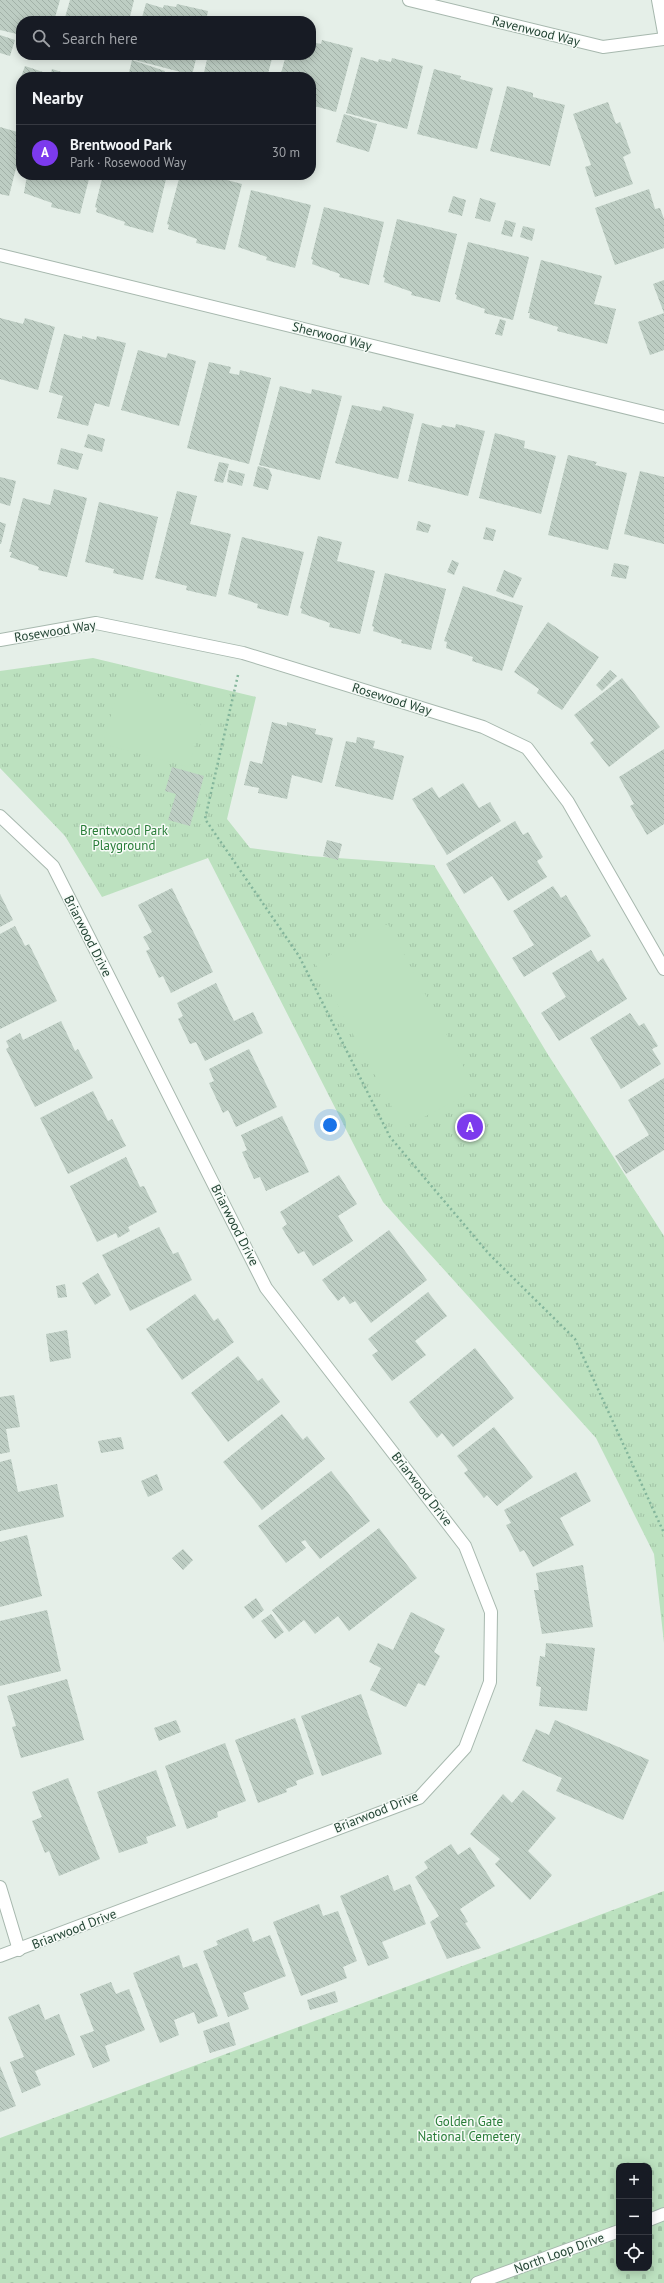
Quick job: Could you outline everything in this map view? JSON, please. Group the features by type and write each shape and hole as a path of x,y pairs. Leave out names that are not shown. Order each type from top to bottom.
{"street":[{"name":"Ravenwood Way","path":"409,0 603,47 664,39"},
{"path":"658,0 664,33"},
{"name":"Sherwood Way","path":"0,255 664,417"},
{"name":"Rosewood Way","path":"0,640 96,622 243,653 483,727 527,748 568,802 664,969"},
{"name":"Briarwood Drive","path":"0,816 53,866 266,1288 465,1546 491,1612 490,1682 465,1748 419,1798 0,1956"},
{"path":"0,1887 18,1950"},
{"path":"652,2219 664,2214"},
{"name":"North Loop Drive","path":"483,2282 616,2232"}],"path":[{"path":"243,653 205,819 299,956 390,1137 489,1254 575,1339 664,1533"}],"green space":[{"name":"Brentwood Park Playground","path":"93,658 256,697 227,819 250,848 310,856 434,865 547,1053 664,1236 664,1643 654,1554 596,1438 383,1202 208,858 102,897 65,836 0,768 0,671"},
{"path":"119,686 205,709 189,767 103,744"},
{"path":"388,924 476,1090 403,1128 315,963"},
{"name":"Golden Gate National Cemetery","path":"664,1891 664,2283 0,2283 0,2138"}],"building":[{"path":"0,0 60,0 55,16 16,16 16,34 0,30"},
{"path":"70,0 134,0 130,16 65,16"},
{"path":"146,3 163,8 164,5 176,7 177,4 208,11 207,16 142,16"},
{"path":"0,35 15,40 10,56 0,53"},
{"path":"322,40 353,48 336,112 316,106 316,72 281,72 285,60 316,60 316,43 321,44"},
{"path":"361,57 378,62 379,59 391,62 392,58 423,66 407,129 346,113"},
{"path":"132,60 165,71 165,72 129,72"},
{"path":"135,60 196,60 193,72 181,72"},
{"path":"207,60 272,60 268,72 204,72"},
{"path":"25,66 43,72 23,72"},
{"path":"52,69 62,72 51,72"},
{"path":"434,69 461,76 460,79 493,88 477,149 417,134"},
{"path":"507,86 533,93 533,97 565,105 550,166 490,151"},
{"path":"608,102 616,124 620,122 631,153 623,157 633,184 595,197 585,167 591,165 573,114"},
{"path":"344,114 377,124 369,152 336,142"},
{"path":"0,127 16,132 16,168 9,196 0,194"},
{"path":"26,180 89,180 80,214 51,207 52,203 24,193"},
{"path":"102,180 166,180 153,233 124,225 125,222 96,212 97,208 95,207"},
{"path":"179,180 227,180 242,184 225,250 196,243 197,239 168,229 169,225 167,224"},
{"path":"649,189 655,209 660,208 664,219 664,248 615,265 595,208"},
{"path":"251,190 311,205 295,268 266,260 267,257 238,247"},
{"path":"453,196 466,200 462,216 448,212"},
{"path":"480,198 496,203 490,222 475,218"},
{"path":"324,207 384,222 369,285 339,277 340,274 312,264 313,260 311,259"},
{"path":"397,219 457,234 440,302 411,295 412,292 384,282 385,278 383,277"},
{"path":"505,220 516,223 512,237 501,234"},
{"path":"523,226 535,229 532,241 520,237"},
{"path":"468,242 529,257 513,320 484,313 485,309 456,299 457,295 455,294"},
{"path":"541,260 602,276 594,304 616,309 607,344 557,331 558,327 529,318 530,313 528,313"},
{"path":"664,280 664,313 653,284"},
{"path":"664,313 664,350 650,355 638,322"},
{"path":"0,318 23,324 25,318 55,327 38,390 0,379"},
{"path":"500,319 506,321 502,336 495,334"},
{"path":"64,334 82,339 82,336 96,340 97,336 126,343 109,407 95,403 88,426 57,418 63,396 49,392"},
{"path":"138,350 166,358 168,353 196,361 179,426 121,410"},
{"path":"209,362 231,367 229,373 239,375 240,370 271,378 249,464 187,448"},
{"path":"280,386 311,394 312,389 342,396 320,480 259,465"},
{"path":"352,405 381,411 383,406 414,414 398,479 335,463"},
{"path":"422,423 441,428 442,425 455,428 456,424 485,431 468,496 408,481"},
{"path":"495,433 525,441 524,448 556,456 541,514 479,498"},
{"path":"88,434 105,439 102,452 84,447"},
{"path":"61,448 83,454 78,470 57,464"},
{"path":"568,455 597,462 595,465 627,473 608,550 548,535"},
{"path":"219,462 229,464 223,483 214,481"},
{"path":"258,466 269,469 272,475 268,490 253,486"},
{"path":"229,470 245,474 242,486 227,482"},
{"path":"640,471 664,477 664,544 624,534"},
{"path":"0,477 16,481 10,506 0,503"},
{"path":"54,489 87,498 67,577 38,570 39,567 10,557 12,552 9,552 23,498 50,505"},
{"path":"177,491 197,496 190,524 231,534 216,597 186,590 187,586 155,578"},
{"path":"99,502 158,517 143,580 113,573 114,569 85,562"},
{"path":"418,521 431,525 428,533 416,530"},
{"path":"0,522 6,524 1,544 0,544"},
{"path":"486,527 496,530 493,541 483,539"},
{"path":"318,536 342,542 337,561 375,571 360,634 329,627 330,623 301,613 302,609 300,608"},
{"path":"242,537 304,552 288,616 257,608 258,604 228,594"},
{"path":"452,560 459,563 454,575 447,572"},
{"path":"614,563 629,566 626,579 611,576"},
{"path":"504,570 522,578 513,598 496,591"},
{"path":"385,573 446,589 431,650 401,643 402,640 373,631 374,627 372,626"},
{"path":"463,586 523,606 502,671 472,661 473,657 446,648 447,642 444,641"},
{"path":"548,622 599,657 562,710 537,693 539,689 514,672"},
{"path":"610,670 617,676 602,691 596,685"},
{"path":"622,678 660,727 609,767 590,743 594,740 574,715"},
{"path":"272,722 287,726 287,722 316,729 315,734 333,738 322,783 292,775 287,799 258,793 259,788 244,785 250,761 262,764"},
{"path":"357,737 375,741 373,748 404,756 393,800 335,786 346,741 356,743"},
{"path":"664,749 664,824 647,835 630,806 634,804 619,777"},
{"path":"172,767 204,776 190,826 168,820 176,794 165,791"},
{"path":"463,783 479,808 490,802 501,821 447,855 412,799 432,787 439,798"},
{"path":"515,821 523,835 528,832 543,857 537,861 547,877 508,901 492,876 464,894 446,864"},
{"path":"327,840 342,844 338,860 323,856"},
{"path":"553,886 561,898 566,895 591,936 524,977 512,958 534,945 513,911"},
{"path":"172,888 213,972 171,993 163,976 159,978 146,951 150,949 143,937 152,932 138,905"},
{"path":"0,894 13,920 0,927"},
{"path":"15,926 25,946 29,944 57,1001 0,1029 0,934"},
{"path":"591,950 598,962 603,958 627,999 559,1041 541,1013 566,997 552,973"},
{"path":"216,983 234,1021 253,1012 263,1033 205,1061 196,1042 190,1044 178,1019 183,1016 177,1003"},
{"path":"630,1013 639,1026 644,1023 658,1046 652,1049 661,1064 621,1089 590,1038"},
{"path":"61,1021 75,1051 78,1049 93,1078 35,1107 6,1049 9,1047 6,1041 20,1033 23,1040"},
{"path":"249,1049 277,1107 236,1127 228,1110 223,1113 209,1083 214,1081 209,1069"},
{"path":"664,1078 664,1150 626,1174 615,1156 649,1135 628,1100"},
{"path":"93,1091 108,1121 112,1119 126,1146 68,1174 40,1118"},
{"path":"282,1116 309,1172 266,1191 260,1177 254,1179 242,1152 247,1150 241,1135"},
{"path":"126,1157 140,1187 144,1186 157,1212 128,1227 130,1231 118,1238 116,1233 97,1242 70,1186"},
{"path":"339,1175 357,1204 338,1216 353,1241 313,1266 304,1251 298,1254 282,1228 287,1224 280,1212"},
{"path":"159,1227 173,1254 178,1252 192,1280 130,1311 102,1255"},
{"path":"389,1230 427,1280 371,1323 355,1301 350,1304 344,1296 338,1301 322,1280"},
{"path":"98,1273 111,1295 95,1305 82,1283"},
{"path":"65,1284 67,1297 58,1298 56,1286"},
{"path":"428,1292 447,1316 415,1341 426,1355 392,1381 372,1355 378,1351 368,1339"},
{"path":"195,1294 214,1321 218,1318 234,1342 182,1380 146,1329"},
{"path":"67,1330 71,1358 50,1362 46,1334"},
{"path":"475,1348 514,1398 453,1447 442,1433 437,1438 409,1402"},
{"path":"238,1356 258,1381 262,1378 280,1402 228,1442 191,1393"},
{"path":"14,1395 20,1427 6,1429 10,1452 0,1454 0,1397"},
{"path":"282,1414 303,1440 307,1436 325,1459 262,1510 223,1462"},
{"path":"494,1427 533,1477 497,1506 487,1495 484,1498 464,1473 468,1470 457,1456"},
{"path":"121,1437 124,1449 101,1453 98,1441"},
{"path":"11,1459 18,1492 57,1484 64,1517 0,1531 0,1462"},
{"path":"331,1471 370,1521 320,1559 305,1540 301,1542 306,1548 286,1563 258,1526"},
{"path":"576,1472 591,1501 560,1518 574,1545 533,1567 524,1550 520,1552 506,1525 511,1523 504,1510"},
{"path":"157,1474 163,1490 148,1497 141,1481"},
{"path":"379,1528 417,1578 349,1631 338,1616 315,1634 304,1620 289,1632 272,1610"},
{"path":"27,1535 42,1596 0,1607 0,1542"},
{"path":"183,1549 193,1560 183,1570 172,1558"},
{"path":"583,1565 593,1627 542,1634 534,1590 539,1590 536,1573"},
{"path":"256,1598 264,1610 253,1619 244,1607"},
{"path":"47,1610 61,1671 0,1686 0,1621"},
{"path":"411,1612 445,1629 434,1652 440,1656 425,1686 418,1683 406,1707 370,1690 381,1668 369,1662 378,1643 393,1650"},
{"path":"271,1614 284,1632 275,1639 261,1621"},
{"path":"546,1643 595,1648 587,1711 539,1706 541,1687 536,1686 540,1656 545,1657"},
{"path":"67,1679 84,1740 21,1758 12,1727 16,1726 7,1696"},
{"path":"361,1694 382,1754 322,1776 301,1716"},
{"path":"295,1718 314,1774 296,1781 297,1785 286,1789 287,1792 258,1803 235,1740"},
{"path":"176,1720 181,1732 159,1741 154,1728"},
{"path":"555,1720 649,1760 623,1820 556,1791 562,1778 522,1761 536,1729 549,1735"},
{"path":"225,1743 246,1801 217,1812 218,1817 187,1829 165,1766"},
{"path":"156,1770 176,1826 146,1837 148,1843 119,1853 97,1792"},
{"path":"68,1778 100,1859 59,1876 49,1851 45,1853 32,1821 42,1817 32,1792"},
{"path":"523,1790 556,1818 528,1851 552,1875 530,1900 495,1864 500,1859 470,1834 503,1794 512,1803"},
{"path":"451,1844 458,1855 470,1847 495,1886 460,1909 468,1922 465,1923 481,1948 447,1959 430,1922 439,1916 415,1877 428,1868 424,1862"},
{"path":"388,1875 394,1891 410,1884 426,1924 382,1942 389,1958 368,1966 340,1896"},
{"path":"319,1904 323,1916 338,1911 357,1961 343,1967 347,1978 301,1996 273,1922"},
{"path":"248,1928 253,1942 270,1935 286,1976 243,1993 249,2009 228,2017 203,1951 218,1945 216,1941"},
{"path":"179,1955 183,1968 197,1963 218,2016 198,2024 194,2012 174,2020 179,2035 160,2043 133,1973"},
{"path":"111,1982 116,1994 129,1989 145,2030 105,2046 110,2061 93,2068 80,2036 94,2031 80,1994"},
{"path":"335,1991 338,2002 310,2010 307,2000"},
{"path":"39,2004 45,2020 59,2014 75,2055 35,2071 41,2085 22,2093 10,2062 24,2057 8,2017"},
{"path":"229,2022 236,2045 210,2053 203,2031"},
{"path":"0,2066 16,2106 0,2112"}],"place":[{"name":"Brentwood Park","path":"470,1127"}]}
